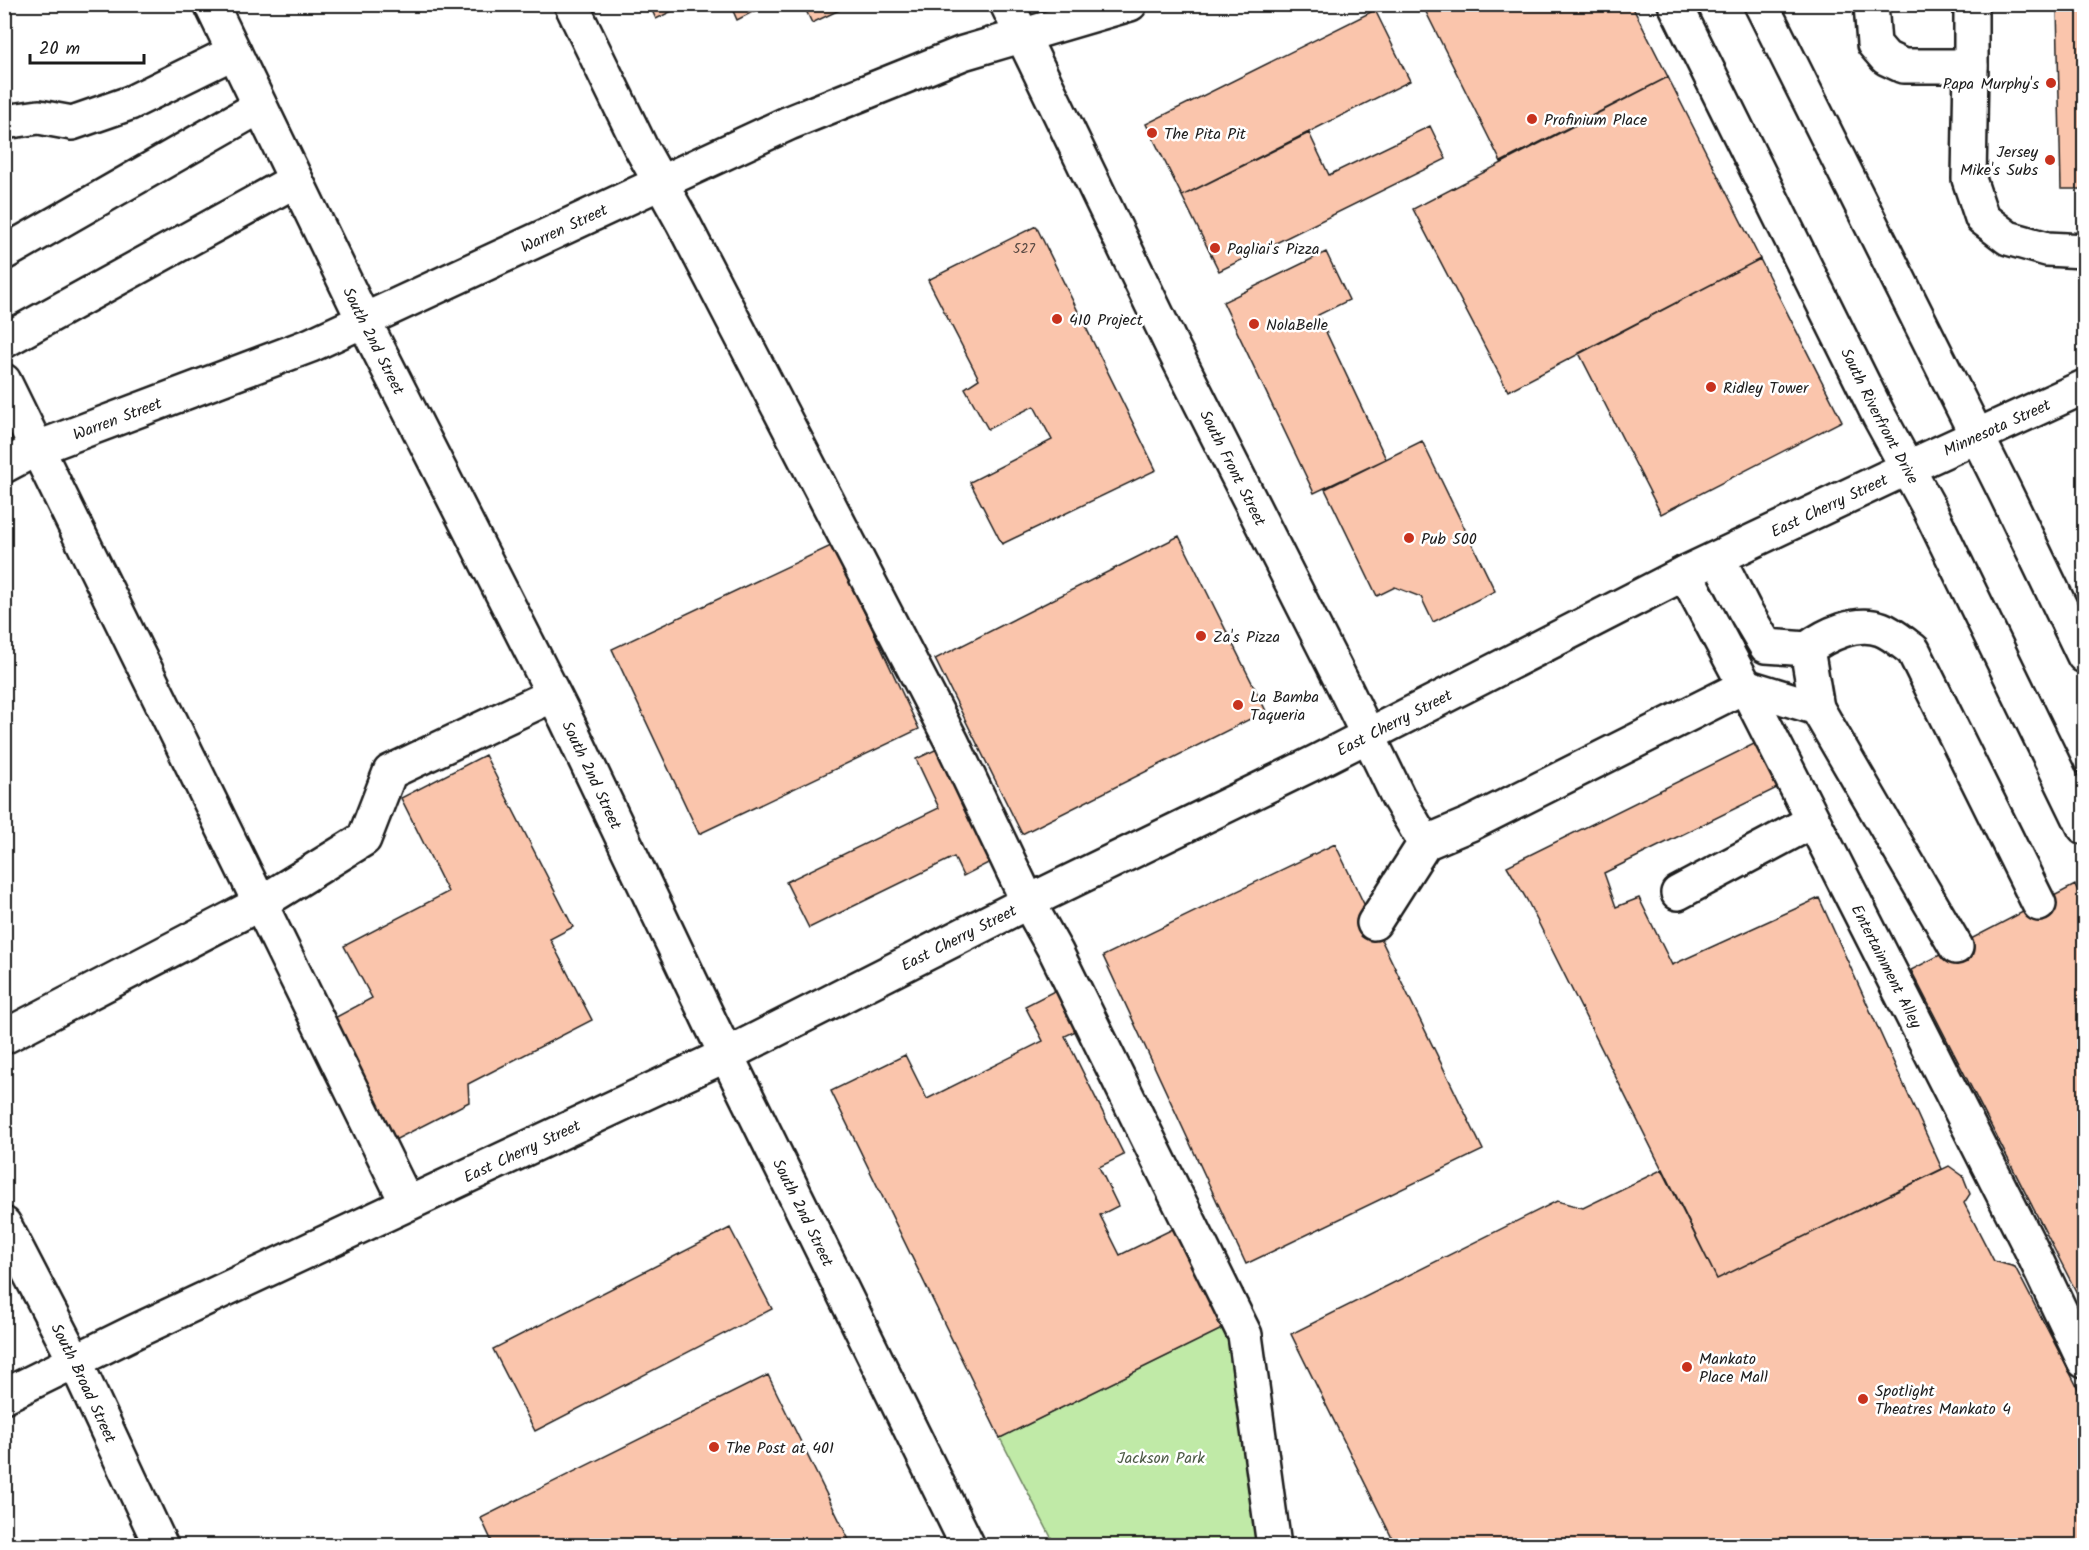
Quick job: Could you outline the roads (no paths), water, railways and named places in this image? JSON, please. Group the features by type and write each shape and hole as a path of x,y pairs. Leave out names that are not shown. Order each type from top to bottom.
{"street":[{"name":"South 2nd Street","path":"211,4 364,321 554,695 726,1054 968,1545"},
{"path":"571,4 660,184 683,223 952,742 1028,902 1056,952 1245,1335 1274,1545"},
{"name":"South Front Street","path":"1007,4 1173,348 1398,797 1425,843"},
{"name":"Warren Street","path":"4,466 39,448 311,345 789,123 963,53 1130,4"},
{"name":"South Riverfront Drive","path":"1676,4 1760,177 1927,504 2085,827"},
{"path":"1761,4 2085,656"},
{"path":"1871,4 1874,44 1886,58 1903,66 1971,66"},
{"path":"1971,4 1969,178 1982,218 2008,238 2047,249 2085,251"},
{"path":"4,123 39,117 72,123 130,103 234,52"},
{"path":"4,253 259,107"},
{"path":"4,341 296,180"},
{"path":"4,381 39,448 407,1203"},
{"name":"Minnesota Street","path":"1907,468 2085,387"},
{"name":"East Cherry Street","path":"4,1396 407,1203 726,1054 1028,902 1316,762 1685,573 1907,468"},
{"path":"1718,558 1766,646 1807,649 1824,637 1854,627 1881,629 1913,650 2039,904"},
{"name":"Entertainment Alley","path":"1685,573 1745,686 2031,1249 2085,1362"},
{"path":"1807,649 1817,708 1956,947"},
{"path":"1374,923 1425,843 1470,824 1745,686 1817,708"},
{"path":"4,1037 261,903 364,839 390,772 554,695"},
{"path":"1678,893 1813,821"},
{"name":"South Broad Street","path":"4,1224 75,1361 161,1545"}],"place":[{"name":"Papa Murphy's","path":"2051,83"},
{"name":"Profinium Place","path":"1532,119"},
{"name":"The Pita Pit","path":"1152,133"},
{"name":"Jersey Mike's Subs","path":"2050,160"},
{"name":"Pagliai's Pizza","path":"1215,248"},
{"name":"410 Project","path":"1057,319"},
{"name":"NolaBelle","path":"1254,324"},
{"name":"Ridley Tower","path":"1711,387"},
{"name":"Pub 500","path":"1409,538"},
{"name":"Za's Pizza","path":"1201,636"},
{"name":"La Bamba Taqueria","path":"1238,705"},
{"name":"Mankato Place Mall","path":"1687,1367"},
{"name":"Spotlight Theatres Mankato 4","path":"1863,1399"},
{"name":"The Post at 401","path":"714,1447"}],"park label":[{"name":"Jackson Park","path":"1161,1457"}]}
